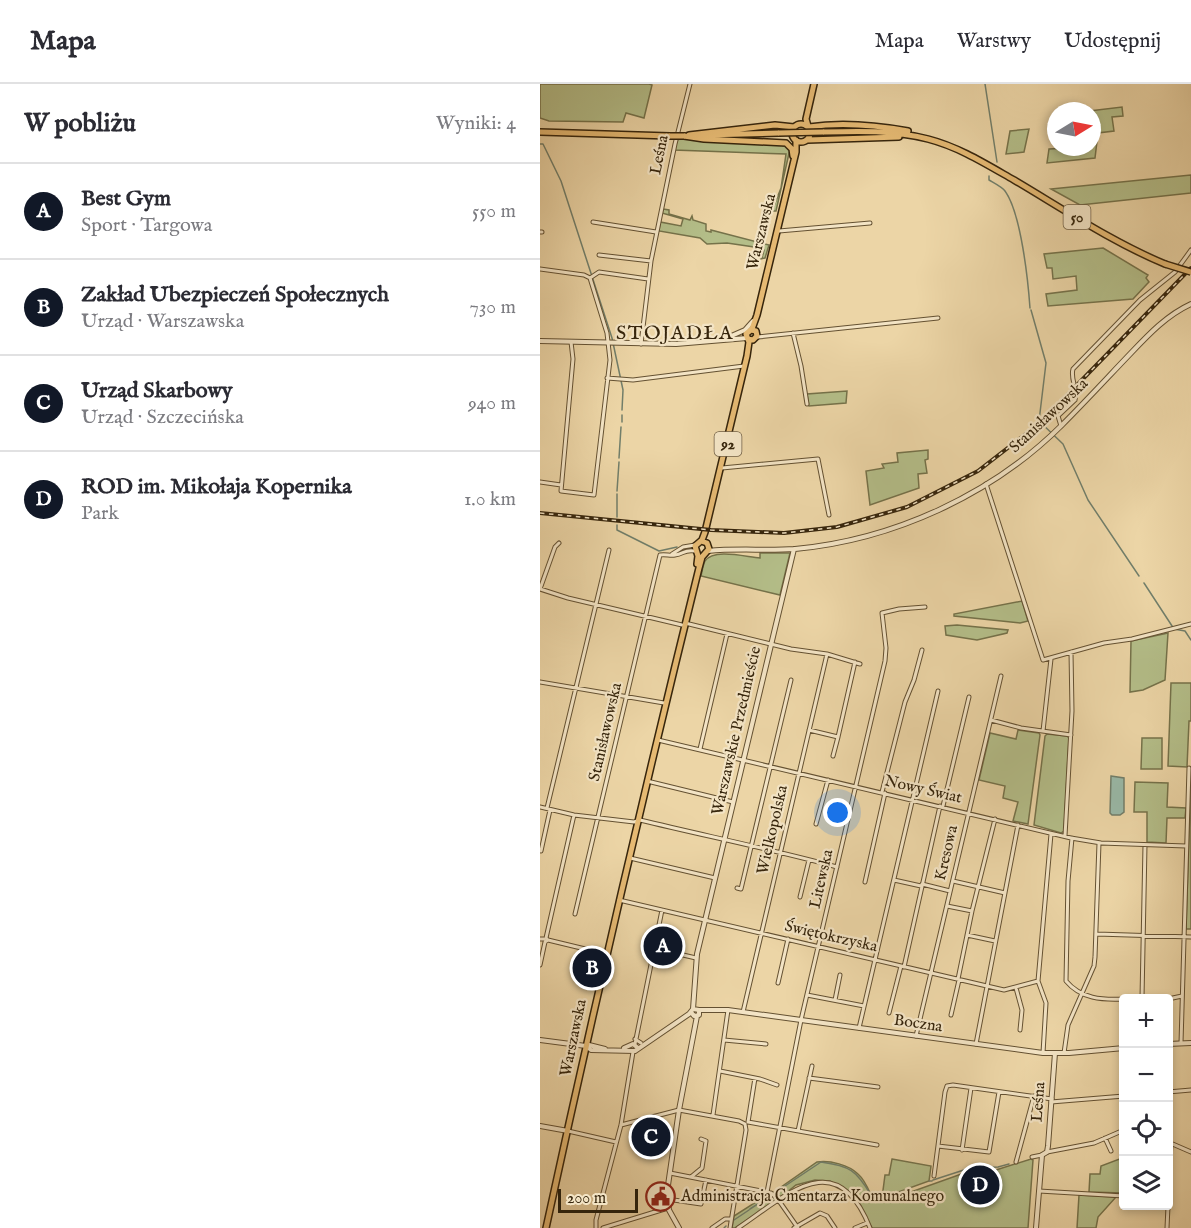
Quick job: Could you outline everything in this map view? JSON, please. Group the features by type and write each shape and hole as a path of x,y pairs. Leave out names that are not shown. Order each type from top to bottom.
{"main road":[{"name":"92","path":"795,139 792,133 803,118 813,84"},
{"name":"92","path":"794,162 800,146 811,133 806,119 813,84"},
{"path":"684,135 775,125 824,124 877,126 908,131 929,139"},
{"name":"50","path":"540,132 670,136 884,132 929,139 974,157 1124,244 1166,264 1191,272"},
{"path":"684,135 704,139 772,142 873,136 929,139"},
{"name":"Warszawska","path":"702,548 744,366 779,231 794,162 795,139"},
{"path":"772,142 790,146 794,162"},
{"name":"Warszawska","path":"546,1228 618,900 794,162"},
{"name":"Warszawska","path":"663,713 684,623"}],"street":[{"name":"Leśna","path":"641,344 651,261 679,123 690,84"},
{"path":"593,222 657,232"},
{"path":"779,231 870,223"},
{"path":"1061,426 1058,416 1077,396 1071,375 1073,369 1140,300 1175,272 1191,250"},
{"path":"599,255 651,261"},
{"path":"540,269 591,278 611,343 594,495 561,491 573,359 571,342"},
{"path":"591,278 599,272 648,279"},
{"path":"727,338 749,327 759,303"},
{"name":"Stanisławowska","path":"575,914 660,555 670,554 682,547 794,549 854,540 907,524 954,503 1022,459 1052,434 1155,328 1191,304"},
{"path":"540,341 676,344 938,318"},
{"path":"793,333 807,404"},
{"path":"607,378 621,380 744,366"},
{"path":"722,468 818,459 829,515"},
{"path":"540,482 561,485"},
{"path":"986,484 1041,658 1049,660 1104,643 1132,639 1191,624"},
{"path":"559,543 555,547 540,589 645,617 684,623 770,644 827,654 857,663 833,756"},
{"name":"Warszawskie Przedmieście","path":"668,1208 670,1173 696,1023 696,958 794,549"},
{"path":"541,851 609,550"},
{"name":"Litewska","path":"767,1192 778,1127 801,1020 882,674 886,648 882,613 925,607"},
{"path":"700,749 727,633"},
{"path":"865,882 884,793 922,650"},
{"path":"1065,836 1071,735 1071,652"},
{"name":"Wielkopolska","path":"742,1012 827,654"},
{"path":"1043,731 1049,660"},
{"name":"Kresowa","path":"916,1036 1001,676"},
{"path":"737,888 741,889 791,680"},
{"path":"540,682 664,703"},
{"path":"859,1028 938,691"},
{"path":"889,1013 969,697"},
{"path":"991,720 1016,727 1071,735"},
{"path":"809,730 838,737"},
{"name":"Nowy Świat","path":"656,739 1072,838 1099,843 1186,846"},
{"path":"1181,1043 1189,768"},
{"path":"816,824 828,780"},
{"path":"646,781 732,802"},
{"path":"540,807 597,818 642,820 837,867"},
{"path":"540,965 574,815"},
{"path":"951,1015 972,911 995,819"},
{"path":"975,1044 1018,825"},
{"path":"1043,1053 1046,1003 1038,981 1051,833"},
{"path":"1072,838 1068,881 1066,981 1082,993 1101,1000 1119,999"},
{"path":"1064,1053 1068,1025 1094,966 1099,843"},
{"path":"1142,994 1146,845"},
{"path":"628,858 715,878"},
{"path":"800,897 809,860"},
{"path":"893,880 950,891"},
{"path":"953,881 1005,892"},
{"name":"Świętokrzyska","path":"618,900 1004,990 1038,981"},
{"path":"947,906 972,911"},
{"path":"662,910 621,1125 596,1220 599,1228 668,1208 679,1228"},
{"path":"1097,934 1191,938"},
{"path":"967,935 995,941"},
{"path":"778,983 788,939"},
{"path":"545,940 606,954"},
{"path":"653,948 696,958"},
{"path":"834,1000 840,975"},
{"path":"1016,988 1022,1010 1020,1030"},
{"path":"807,995 864,1006"},
{"path":"1173,998 1182,996"},
{"path":"713,1116 728,1010"},
{"name":"Boczna","path":"635,1046 695,1013 728,1010 1043,1053 1119,1048"},
{"path":"540,1040 586,1046 591,1050 620,1050 635,1046"},
{"path":"724,1040 766,1044"},
{"path":"1173,1044 1191,1042"},
{"name":"Leśna","path":"1047,1152 1055,1053"},
{"path":"798,1131 812,1066"},
{"path":"720,1071 777,1084"},
{"path":"730,1228 755,1078"},
{"path":"809,1078 878,1087"},
{"path":"934,1176 946,1088 951,1085 1034,1096 1052,1101 1119,1096"},
{"path":"962,1150 971,1088"},
{"path":"1173,1092 1191,1090"},
{"path":"938,1146 987,1153 990,1151 999,1092"},
{"path":"1016,1162 1034,1096"},
{"path":"621,1125 680,1110 877,1145"},
{"path":"540,1126 616,1143"},
{"path":"1032,1157 1087,1145 1119,1132"},
{"path":"1106,1138 1111,1151"},
{"path":"691,1177 702,1168 706,1141 701,1139"},
{"path":"1173,1144 1191,1152"},
{"path":"1036,1228 1042,1155"},
{"path":"670,1173 767,1192 779,1200 796,1228 812,1216 822,1213 827,1216 835,1228"},
{"path":"667,1199 701,1204 706,1180"},
{"path":"738,1228 779,1200 807,1184 818,1181 831,1183 853,1197 870,1228"},
{"path":"1039,1191 1119,1196"},
{"path":"1167,1228 1168,1210"},
{"path":"712,1228 731,1219"},
{"path":"855,1228 868,1223"}],"green space":[{"path":"540,84 652,85 644,118 626,113 623,122 549,121 540,118"},
{"path":"1122,107 1123,116 1112,117 1114,131 1101,133 1101,110"},
{"path":"1029,129 1024,152 1006,154 1010,131"},
{"path":"678,139 784,144 790,149 776,211 772,211 781,188 786,154 674,150"},
{"path":"1048,156 1095,156 1095,158 1047,163"},
{"path":"1191,175 1191,193 1080,205 1051,189"},
{"path":"663,209 669,210 669,214 690,220 692,216 693,220 706,224 706,231 711,232 711,230 769,245 765,258 760,259 764,250 761,248 727,243 707,244 700,238 659,231 660,222 681,226 683,219 662,213"},
{"path":"1103,248 1148,275 1146,278 1149,282 1133,299 1048,306 1046,294 1077,290 1076,276 1053,279 1052,268 1047,268 1044,254"},
{"path":"847,391 846,403 809,406 807,394"},
{"path":"928,450 928,459 925,460 927,473 918,474 919,488 870,505 866,471 884,468 882,464 898,462 897,453"},
{"path":"760,553 790,553 780,595 701,576 705,561 709,557 723,554 760,558"},
{"path":"1022,601 1028,621 1020,623 954,616 954,614"},
{"path":"945,626 1008,630 1007,633 977,640 946,635"},
{"path":"1168,633 1165,680 1143,690 1130,692 1131,641"},
{"path":"1171,683 1191,683 1191,721 1189,721 1187,767 1168,766"},
{"path":"1018,730 1040,735 1028,824 1013,821 1018,802 1003,798 1005,786 979,780 990,733 1016,739"},
{"path":"1047,734 1069,738 1064,831 1061,833 1034,825"},
{"path":"1142,738 1162,738 1162,769 1141,769"},
{"path":"1191,774 1191,929 1186,929"},
{"path":"1135,782 1168,783 1167,807 1186,808 1185,818 1167,818 1166,843 1147,842 1147,812 1134,812"},
{"path":"892,1159 931,1166 929,1181 882,1198 885,1175 889,1175"},
{"path":"1119,1159 1119,1193 1089,1192 1090,1174 1100,1174 1101,1166"},
{"path":"1033,1160 1028,1228 872,1228 859,1202 848,1191 830,1181 815,1180 796,1185 781,1197 774,1192 817,1162 833,1163 850,1168 864,1181 871,1195 870,1199 883,1202 967,1172 996,1170"},
{"path":"767,1195 776,1199 775,1202 732,1228 734,1216"},
{"path":"1079,1195 1116,1197 1098,1217 1096,1228 1077,1228"}],"shaded area":[{"path":"1111,776 1124,778 1124,812 1120,815 1110,813"}],"waterway":[{"path":"985,84 997,162"},
{"path":"540,144 543,144 561,181 612,338 623,390 622,410"},
{"path":"989,176 989,180 1005,191 1011,201 1023,247 1030,308"},
{"path":"1031,310 1046,363 1039,421 1063,444 1088,500 1139,576"},
{"path":"622,415 622,422"},
{"path":"619,458 621,427"},
{"path":"617,491 619,462"},
{"path":"617,494 617,517"},
{"path":"617,525 617,530 659,551 677,547"},
{"path":"1144,583 1174,629 1185,631 1191,640"},
{"path":"776,1192 821,1162 839,1165 851,1171 861,1180 871,1195"},
{"path":"933,1180 970,1168 998,1167 1009,1164"},
{"path":"882,1199 902,1192"},
{"path":"750,1209 770,1196"},
{"path":"734,1220 749,1210"}],"railway":[{"path":"540,513 711,530 784,533 837,527 907,507 978,471 1040,423 1191,268"}],"place":[{"name":"Best Gym","path":"663,946"},
{"name":"Zakład Ubezpieczeń Społecznych","path":"592,968"},
{"name":"Urząd Skarbowy","path":"651,1137"},
{"name":"ROD im. Mikołaja Kopernika","path":"980,1185"},
{"name":"Administracja Cmentarza Komunalnego","path":"660,1197"}],"district":[{"name":"STOJADŁA","path":"675,333"}]}
